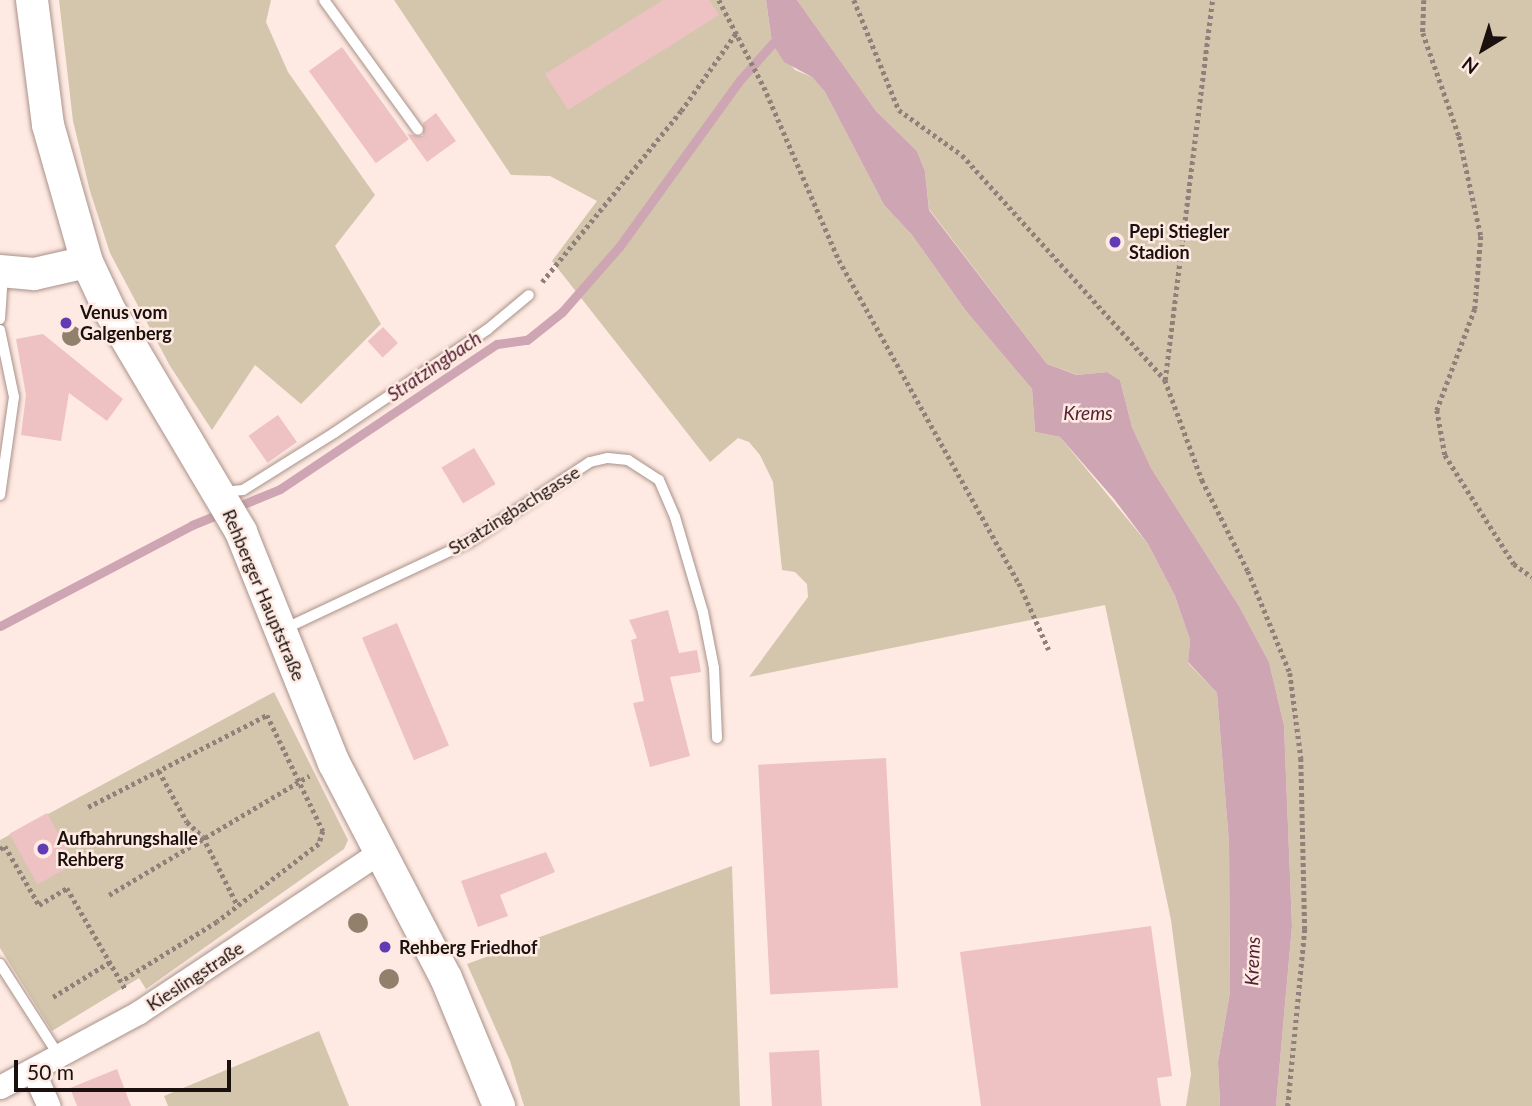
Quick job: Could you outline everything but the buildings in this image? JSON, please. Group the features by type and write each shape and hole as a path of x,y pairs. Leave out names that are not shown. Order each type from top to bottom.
{"main road":[{"name":"Rehberger Hauptstraße","path":"32,0 48,125 87,262 110,311 221,492 241,532 334,763 446,978 499,1106"},
{"path":"2,272 34,274 87,262"}],"street":[{"name":"Kieslingstraße","path":"0,1087 34,1073 60,1058 278,923 381,851"},
{"path":"34,1073 49,1106"}],"lane":[{"path":"324,0 418,130"},
{"path":"0,319 2,272"},
{"path":"221,492 243,489 334,433 488,329 529,295"},
{"path":"0,330 15,397 0,495"},
{"name":"Stratzingbachgasse","path":"279,631 469,542 590,462 608,457 628,460 659,480 675,517 703,612 713,668 717,737"},
{"path":"0,964 60,1058"}],"path":[{"path":"719,0 764,87 839,260 1019,583 1049,650"},
{"path":"854,0 899,110 962,155 1165,380 1202,480 1248,571 1290,673 1301,758 1305,929 1288,1106"},
{"path":"1165,380 1212,0"},
{"path":"1424,0 1423,33 1459,136 1481,236 1475,309 1437,410 1445,454 1514,564 1532,577"},
{"path":"529,295 656,142 736,33"},
{"path":"0,849 5,846 39,905 67,888 123,984 238,906 323,838 267,715 88,807"},
{"path":"159,771 187,822 203,837 238,906"},
{"path":"109,895 314,773"},
{"path":"53,997 110,962"}],"shaded area":[{"path":"59,0 271,0 266,22 288,72 375,195 335,246 381,324 301,404 255,365 212,430 170,366 110,253 90,191 73,121"},
{"path":"394,0 766,0 772,43 795,70 812,77 825,92 884,205 912,235 966,311 1032,389 1035,432 1060,437 1148,544 1175,596 1190,640 1188,663 1217,693 1229,843 1230,992 1218,1062 1220,1106 1186,1106 1191,1074 1171,920 1105,605 749,677 808,597 807,584 795,572 782,570 773,482 760,455 749,442 738,438 710,462 552,261 597,201 550,176 511,175"},
{"path":"797,0 1532,0 1532,1106 1276,1106 1292,926 1284,725 1269,662 1239,606 1151,468 1132,427 1120,380 1107,372 1078,375 1047,364 929,209 925,171 917,151 876,111"},
{"path":"274,692 348,840 344,849 146,989 139,978 52,1031 0,948 0,840"},
{"path":"732,866 740,1106 524,1106 510,1061 467,964"},
{"path":"319,1031 349,1106 168,1106 164,1096"}],"water":[{"name":"Krems","path":"766,0 797,0 876,111 917,151 925,171 929,210 1047,364 1077,375 1107,372 1120,380 1132,427 1151,468 1239,606 1269,662 1284,725 1292,926 1276,1106 1220,1106 1218,1062 1230,992 1229,843 1217,693 1188,662 1190,640 1175,596 1148,544 1114,499 1060,437 1035,432 1032,389 966,311 912,235 884,205 825,92 812,77 784,62 772,43"}],"waterway":[{"name":"Stratzingbach","path":"0,626 192,525 280,489 497,344 527,340 562,312 619,247 740,80 779,36"}],"place":[{"name":"Pepi Stiegler Stadion","path":"1115,242"},
{"name":"Venus vom Galgenberg","path":"66,323"},
{"name":"Aufbahrungshalle Rehberg","path":"43,849"},
{"name":"Rehberg Friedhof","path":"385,947"}]}
